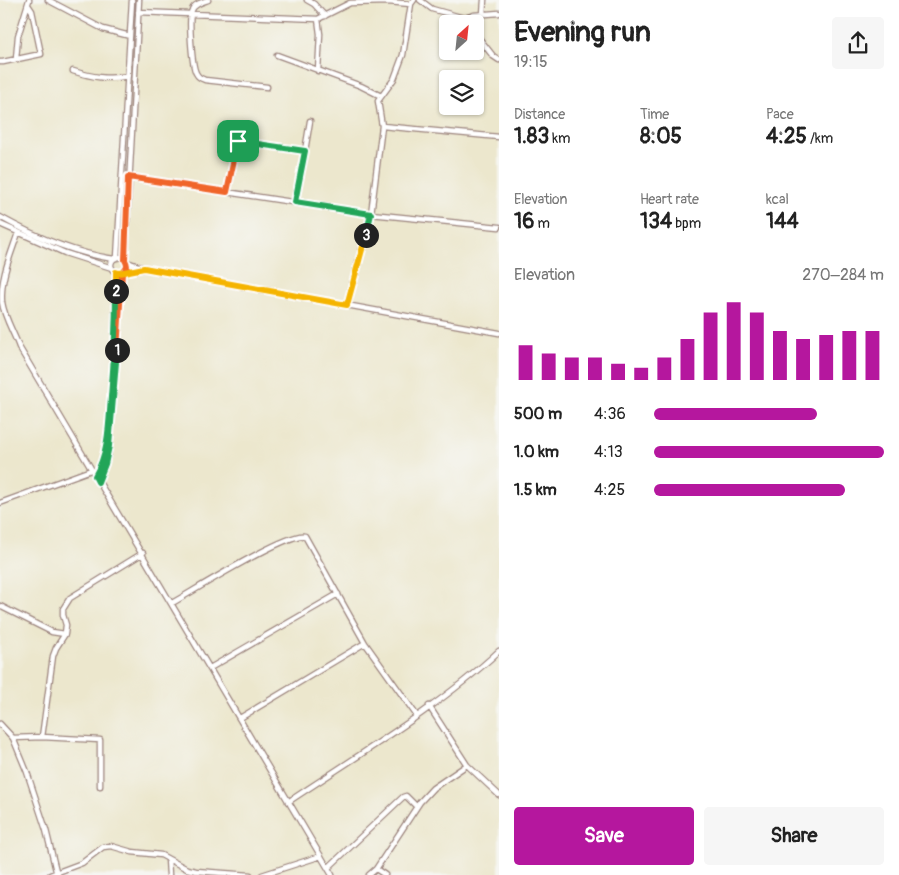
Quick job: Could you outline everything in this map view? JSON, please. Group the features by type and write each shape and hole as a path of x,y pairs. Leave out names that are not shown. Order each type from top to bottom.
{"street":[{"path":"48,0 102,29 130,36"},
{"path":"95,476 105,454 108,430 115,326 114,270 112,265 116,259 132,0"},
{"path":"98,482 109,446 124,272 127,267 128,177 139,0"},
{"path":"208,0 195,5 191,14 192,60 198,77 204,80 267,87"},
{"path":"307,0 326,16"},
{"path":"420,0 432,9 453,15"},
{"path":"483,14 484,0"},
{"path":"16,59 18,36 29,2"},
{"path":"0,62 41,54 29,2"},
{"path":"138,12 318,19 350,3 413,2 403,55 394,78 378,101 382,126 371,214 347,305"},
{"path":"478,15 499,14"},
{"path":"318,19 320,34 318,71"},
{"path":"484,44 493,56 499,60"},
{"path":"278,55 361,86 381,96"},
{"path":"73,71 90,77 106,79 128,76"},
{"path":"295,202 310,121"},
{"path":"382,126 499,137"},
{"path":"222,139 305,151"},
{"path":"227,192 238,141"},
{"path":"128,177 371,214 499,227"},
{"path":"0,217 65,248 91,256 126,261 144,268 499,333"},
{"path":"0,224 65,253 114,270 124,272 144,268"},
{"path":"18,233 4,275 2,304 19,347 98,482 143,553 332,875"},
{"path":"0,503 92,470"},
{"path":"172,603 268,549 301,535 305,536 366,643 417,716"},
{"path":"42,737 53,656 65,634 66,625 63,609 70,598 143,553"},
{"path":"210,668 338,594"},
{"path":"0,606 52,632 65,634"},
{"path":"240,718 366,643"},
{"path":"288,802 417,716 482,667 499,651"},
{"path":"429,706 467,765 499,794"},
{"path":"0,724 13,738 33,789 57,873"},
{"path":"13,738 42,737 100,740 100,786"},
{"path":"369,875 376,869 416,806 433,788 467,765"},
{"path":"328,868 403,797 408,797 416,806"},
{"path":"50,875 82,863 103,847 111,846 132,852 161,855 187,869 219,874 250,875"},
{"path":"262,875 321,856"},
{"path":"168,859 168,875"},
{"path":"376,869 385,875"}],"route":[{"path":"238,141 227,192 128,177 125,260 128,265 122,273 108,455 98,482 95,476 105,454 108,430 116,318 116,272 122,273 144,268 347,305 371,214 295,202 305,151 238,141"}]}
